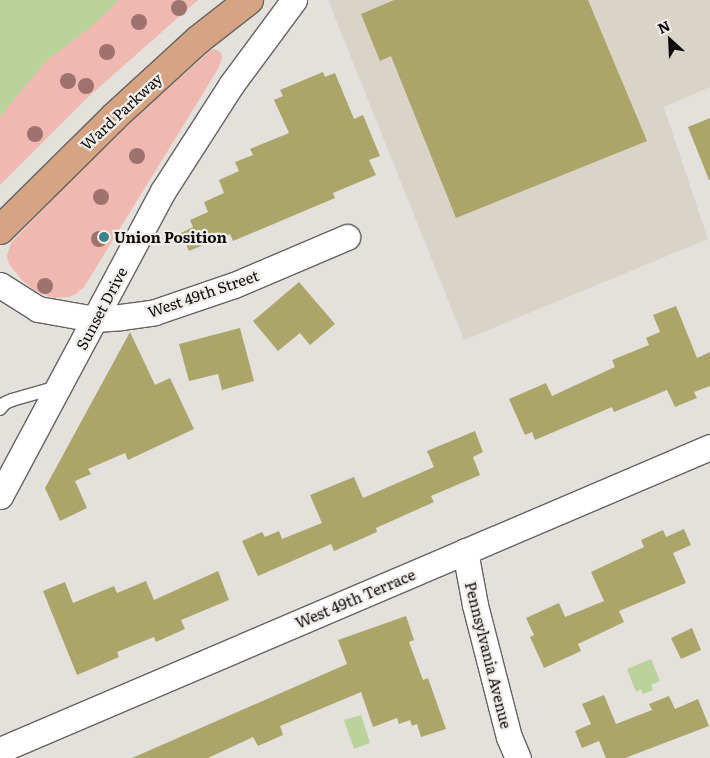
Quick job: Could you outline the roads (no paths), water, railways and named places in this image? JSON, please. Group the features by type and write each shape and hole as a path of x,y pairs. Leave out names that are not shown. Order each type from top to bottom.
{"highway":[{"name":"Ward Parkway","path":"0,230 114,117 198,40 249,0"}],"street":[{"name":"Sunset Drive","path":"0,496 163,192 231,85 294,0"},
{"name":"West 49th Street","path":"0,285 38,310 95,319 155,312 234,285 347,237"},
{"name":"West 49th Terrace","path":"0,750 710,447"},
{"name":"Pennsylvania Avenue","path":"465,551 475,605 509,737 518,758"}],"lane":[{"path":"0,409 12,400 58,387"}],"place":[{"name":"Union Position","path":"104,237"}]}
